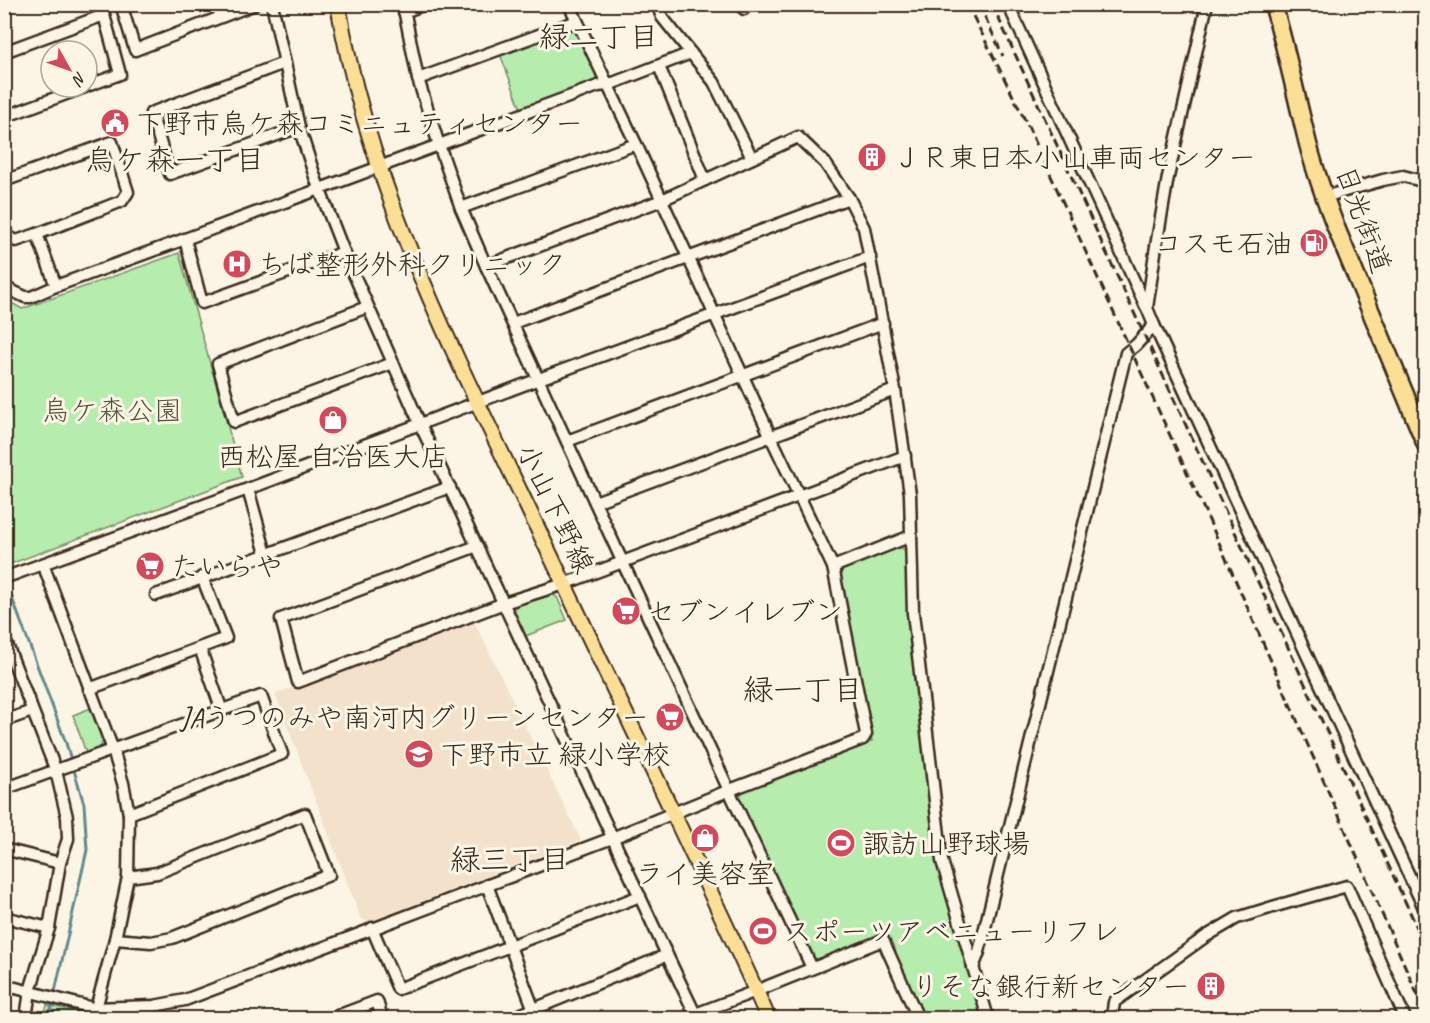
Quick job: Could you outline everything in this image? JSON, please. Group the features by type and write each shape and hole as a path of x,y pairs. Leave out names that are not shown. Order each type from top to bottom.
{"highway":[{"name":"日光街道","path":"1273,4 1286,49 1306,138 1324,197 1425,445"}],"main road":[{"name":"小山下野線","path":"338,4 350,66 367,130 409,250 477,403 768,1018"}],"street":[{"path":"121,4 135,50 255,4"},
{"path":"272,4 299,127 319,189 344,252 420,424 640,896 693,1017 883,940 918,1018"},
{"path":"425,4 403,8 418,79 461,208 622,561 812,968"},
{"path":"4,986 96,1008 154,1006 185,999 612,838 863,740 866,734 833,567 569,4"},
{"path":"657,4 662,17 714,82 752,158"},
{"path":"1008,4 1425,912"},
{"path":"1147,308 1168,177 1207,4"},
{"path":"4,52 103,10 120,74 99,82"},
{"path":"418,79 577,21"},
{"path":"4,287 24,297 31,297 691,53"},
{"path":"284,63 151,113 170,174 299,127"},
{"path":"659,66 705,180"},
{"path":"4,117 53,99"},
{"path":"486,266 662,200 798,137 825,164 849,198 864,228 883,323 905,456 910,494 913,613 942,861 988,1018"},
{"path":"4,181 112,142 128,192 122,201 37,234 16,241 4,234"},
{"path":"461,208 636,144"},
{"path":"1324,197 1403,176 1425,182"},
{"path":"513,323 849,198"},
{"path":"37,234 56,286"},
{"path":"185,239 202,303 344,252"},
{"path":"4,578 870,257"},
{"path":"367,307 218,364 234,422 393,363"},
{"path":"567,441 883,323"},
{"path":"973,969 1126,353 1154,325"},
{"path":"595,502 895,390"},
{"path":"477,546 281,619 298,682 504,603 564,584 905,456"},
{"path":"156,595 450,487"},
{"path":"248,489 266,555"},
{"path":"833,567 911,536"},
{"path":"43,564 113,750 129,814 128,877 115,939 96,1008"},
{"path":"89,689 226,638 202,577"},
{"path":"4,637 7,652 56,771 67,818 68,839 60,863 49,928 30,991 26,1018"},
{"path":"200,648 222,711"},
{"path":"4,789 261,696 282,754 129,814"},
{"path":"4,721 32,711"},
{"path":"115,939 151,942 172,938 329,875 305,814 157,873 128,877"},
{"path":"4,849 60,863"},
{"path":"487,885 536,1014"},
{"path":"1113,1018 1114,1002 1205,937 1237,918 1347,886 1405,1018"},
{"path":"372,928 398,989 640,896"},
{"path":"4,917 49,928"},
{"path":"512,1018 536,1014 667,955"},
{"path":"332,1018 377,1002 382,1018"},
{"path":"118,1008 123,1018"}],"shaded area":[{"name":"下野市立 緑小学校","path":"474,621 581,840 368,922 361,919 275,694"}],"green space":[{"path":"570,29 576,31 597,75 594,83 521,109 500,54"},
{"name":"烏ケ森公園","path":"179,253 242,477 5,566 5,299 22,309"},
{"path":"900,547 906,551 930,806 984,1018 925,1018 885,934 819,960 812,957 739,799 742,792 872,741 840,575 844,568"},
{"path":"550,593 557,597 567,620 523,637 514,613 517,605"},
{"path":"91,708 103,741 100,748 86,753 73,715"},
{"path":"47,1005 91,1014 115,1013 117,1018 43,1018"}],"waterway":[{"path":"5,579 66,743 84,804 87,850 49,1018"}],"railway":[{"path":"967,4 1028,126 1213,529 1426,1014"},
{"path":"979,4 1003,56"},
{"path":"992,4 1426,947"}],"place":[{"name":"下野市烏ケ森コミニュティセンター","path":"115,123"},
{"name":"ＪＲ東日本小山車両センター","path":"872,157"},
{"name":"コスモ石油","path":"1314,243"},
{"name":"ちば整形外科クリニック","path":"237,264"},
{"name":"西松屋 自治医大店","path":"333,420"},
{"name":"たいらや","path":"150,566"},
{"name":"セブンイレブン","path":"626,611"},
{"name":"JAうつのみや南河内グリーンセンター","path":"670,717"},
{"name":"下野市立 緑小学校","path":"419,754"},
{"name":"ライ美容室","path":"705,838"},
{"name":"諏訪山野球場","path":"841,843"},
{"name":"スポーツアベニューリフレ","path":"763,931"},
{"name":"りそな銀行新センター","path":"1211,986"}],"district":[{"name":"緑二丁目","path":"599,37"},
{"name":"烏ケ森一丁目","path":"175,160"},
{"name":"緑一丁目","path":"803,690"},
{"name":"緑三丁目","path":"510,860"}]}
